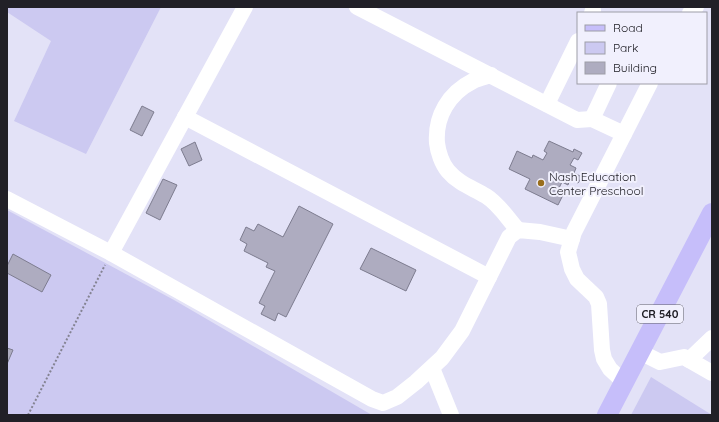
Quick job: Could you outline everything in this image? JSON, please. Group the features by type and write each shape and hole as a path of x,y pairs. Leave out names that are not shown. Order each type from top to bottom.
{"main road":[{"name":"CR 540","path":"607,415 712,213"}],"street":[{"path":"112,253 245,7"},
{"path":"357,7 577,120 592,119 624,134"},
{"path":"547,104 577,43"},
{"path":"491,75 474,81 461,89 449,99 443,108 437,135 441,159 447,170 457,181 487,197 518,230 540,232 572,239"},
{"path":"592,119 609,84"},
{"path":"624,382 610,369 604,359 599,304 596,296 577,279 572,269 568,252 574,232 649,84"},
{"path":"185,117 489,277"},
{"path":"7,199 112,253 372,399 383,403 397,397 442,358 462,331 509,237 518,230"},
{"path":"689,360 712,338"},
{"path":"640,352 660,362 684,357 712,373"},
{"path":"432,368 451,415"}],"path":[{"path":"28,415 112,253"}],"green space":[{"path":"7,7 161,7 86,154 14,121 51,41 7,12"},
{"path":"7,210 174,300 372,415 7,415"},
{"path":"651,377 712,415 631,415"}],"building":[{"path":"142,106 154,112 142,136 130,130"},
{"path":"549,141 573,152 574,149 582,153 578,160 574,158 570,165 576,168 574,173 582,177 578,183 570,179 568,185 562,182 557,192 563,195 558,205 525,189 530,179 509,169 517,151 532,158 533,155 543,160 547,153 544,151"},
{"path":"195,142 202,160 189,166 181,149"},
{"path":"163,179 177,185 160,220 146,213"},
{"path":"299,206 333,224 286,317 278,313 275,321 261,314 265,306 259,303 275,271 266,267 268,263 244,251 247,244 240,240 246,227 254,231 258,224 283,237"},
{"path":"371,248 416,270 406,291 360,269"},
{"path":"13,254 51,275 42,292 7,273 7,266"},
{"path":"7,348 13,350 7,364"}],"place":[{"name":"Nash Education Center Preschool","path":"541,183"}]}
